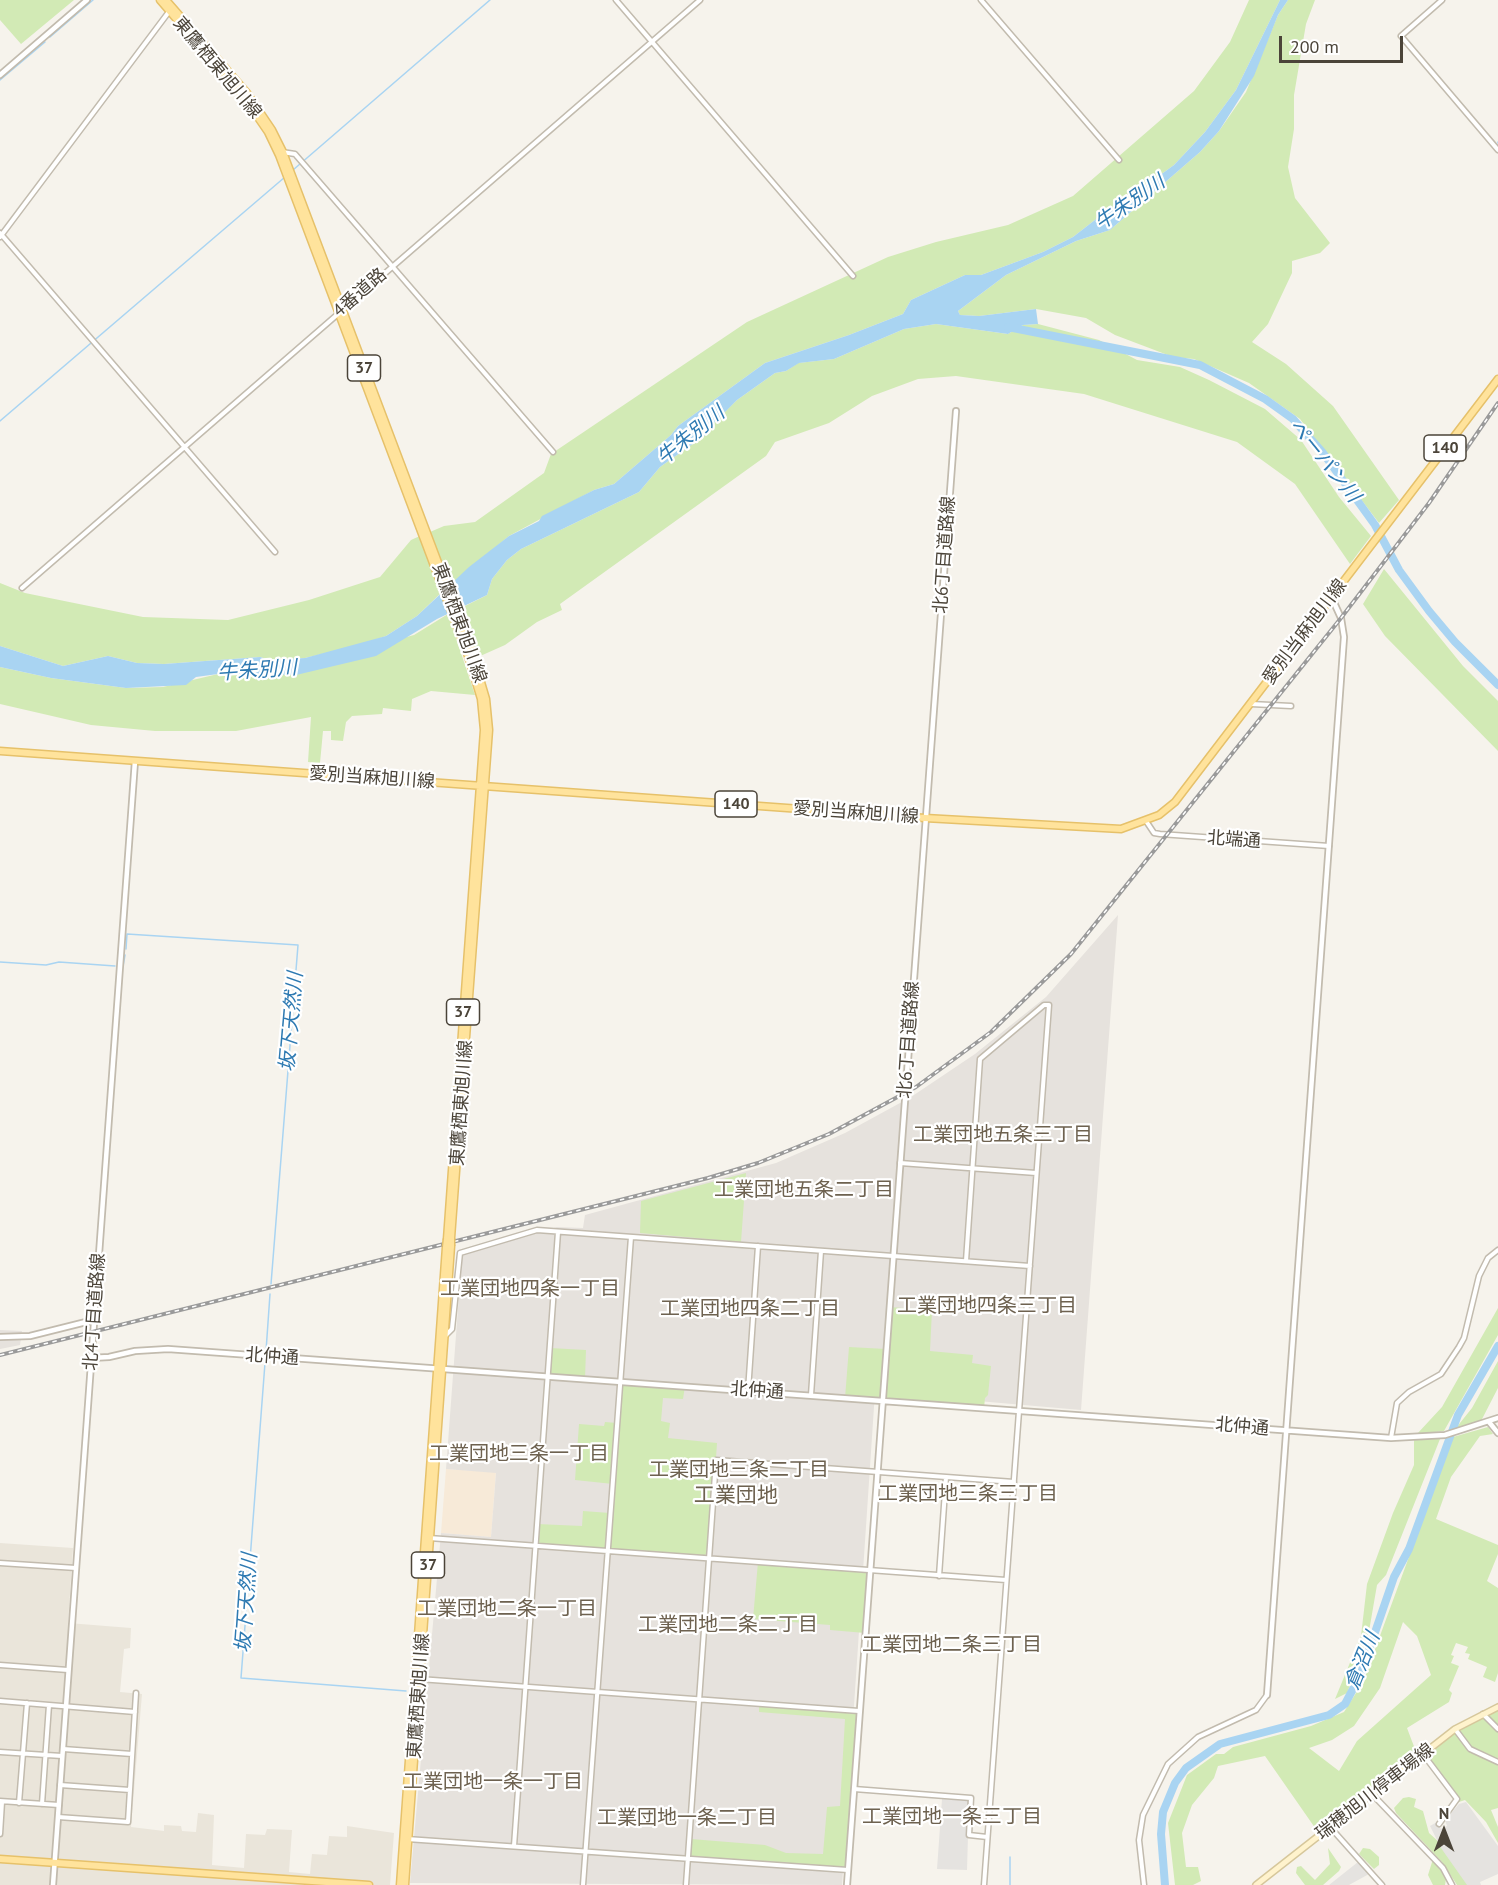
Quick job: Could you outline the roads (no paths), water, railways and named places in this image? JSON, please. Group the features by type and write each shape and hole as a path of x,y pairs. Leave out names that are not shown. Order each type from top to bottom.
{"main road":[{"name":"東鷹栖東旭川線","path":"160,0 171,9"},
{"name":"東鷹栖東旭川線","path":"166,0 244,97 280,153 467,646 483,714 482,786 417,1679 405,1885"},
{"name":"愛別当麻旭川線","path":"0,751 925,818 1121,829 1146,821 1175,802 1251,704 1330,596 1498,379"},
{"name":"東鷹栖東旭川線","path":"440,1369 445,1336 449,1242"},
{"name":"瑞穂旭川停車場線","path":"1256,1885 1455,1730 1497,1708"},
{"name":"東鷹栖東旭川線","path":"400,1885 406,1839"},
{"path":"0,1859 369,1885"}],"street":[{"path":"0,75 87,0"},
{"path":"616,0 853,276"},
{"name":"4番道路","path":"22,588 183,445 700,0"},
{"path":"981,0 1119,160"},
{"path":"1442,0 1401,36 1498,150"},
{"path":"171,9 1,235 275,552"},
{"path":"280,153 295,154 553,452"},
{"name":"北6丁目道路線","path":"847,1885 956,411"},
{"path":"1144,1885 1139,1840 1143,1815 1167,1764 1198,1737 1256,1710 1267,1695 1344,637 1341,618 1330,596"},
{"path":"1251,704 1291,706"},
{"name":"北4丁目道路線","path":"53,1885 135,761"},
{"name":"北端通","path":"1146,821 1154,833 1160,834 1329,846"},
{"path":"966,1261 980,1059 1044,1005 1049,1005 984,1885"},
{"path":"900,1163 1036,1173"},
{"path":"445,1336 452,1329 460,1253 537,1230 1030,1266"},
{"path":"514,1846 558,1232"},
{"path":"584,1885 631,1237"},
{"path":"748,1391 758,1246"},
{"path":"1391,1438 1397,1403 1409,1392 1441,1374 1459,1347 1479,1276 1488,1258 1498,1250"},
{"path":"811,1395 821,1251"},
{"path":"0,1337 30,1336 94,1320"},
{"name":"北仲通","path":"92,1358 109,1358 142,1350 168,1349 1391,1438 1423,1437 1472,1428 1498,1418"},
{"path":"1489,1422 1498,1433"},
{"path":"686,1885 716,1460 1014,1482"},
{"path":"939,1576 946,1477"},
{"path":"427,1538 1006,1580"},
{"path":"0,1563 76,1568"},
{"path":"0,1665 68,1670"},
{"path":"417,1679 859,1711"},
{"path":"58,1817 128,1822 136,1694"},
{"path":"0,1701 135,1712"},
{"path":"19,1803 27,1703"},
{"path":"42,1804 49,1705"},
{"path":"1482,1714 1498,1729"},
{"path":"1455,1730 1470,1749 1498,1762"},
{"path":"63,1749 132,1754"},
{"path":"0,1752 62,1756"},
{"path":"1423,1754 1457,1799 1439,1824"},
{"path":"60,1785 130,1790"},
{"path":"854,1789 970,1798 969,1835 987,1837"},
{"path":"1372,1794 1443,1868 1452,1885"},
{"path":"0,1834 1,1801 58,1806"},
{"path":"1330,1827 1382,1885"},
{"path":"406,1839 848,1870"}],"water":[{"name":"牛朱別川","path":"1280,0 1288,0 1278,15 1254,76 1219,131 1200,152 1110,230 1076,241 1006,275 958,311 960,315 979,316 1036,309 1038,324 1023,325 1008,334 936,324 904,329 834,359 799,363 786,371 775,373 737,400 711,426 707,434 660,467 639,492 521,549 507,560 492,579 487,595 437,619 376,656 296,675 218,674 196,677 186,685 126,688 51,678 0,667 0,646 63,666 108,656 137,663 164,664 260,657 270,660 305,658 386,636 417,616 469,567 509,536 539,521 542,516 594,490 614,484 671,435 678,426 765,363 903,314 911,300 965,275 981,275 1043,252 1073,237 1100,216 1136,197 1145,186 1174,165 1205,132 1236,90"}],"waterway":[{"path":"50,37 93,0"},
{"path":"293,170 490,0"},
{"path":"0,80 45,42"},
{"path":"0,421 285,177"},
{"name":"ペーパン川","path":"1008,327 1200,365 1265,399 1293,419 1323,453 1375,525 1399,570 1429,611 1455,642 1498,685"},
{"name":"坂下天然川","path":"126,949 127,934 298,945 271,1284"},
{"name":"坂下天然川","path":"123,966 125,955"},
{"name":"坂下天然川","path":"0,962 46,965 59,962 115,966"},
{"name":"坂下天然川","path":"266,1351 270,1294"},
{"name":"倉沼川","path":"1165,1885 1161,1834 1163,1812 1175,1783 1186,1768 1220,1744 1329,1715 1345,1704 1360,1676 1394,1577 1409,1549 1458,1415 1498,1346"},
{"name":"坂下天然川","path":"265,1363 241,1678 406,1691"},
{"path":"1010,1857 1010,1885"}],"railway":[{"path":"0,1355 708,1178 758,1163 829,1134 916,1087 991,1032 1071,954 1341,618 1429,503 1498,403"}],"district":[{"name":"工業団地五条三丁目","path":"1003,1135"},
{"name":"工業団地五条二丁目","path":"804,1190"},
{"name":"工業団地四条一丁目","path":"530,1289"},
{"name":"工業団地四条三丁目","path":"987,1306"},
{"name":"工業団地四条二丁目","path":"750,1309"},
{"name":"工業団地三条一丁目","path":"519,1454"},
{"name":"工業団地三条二丁目","path":"739,1470"},
{"name":"工業団地三条三丁目","path":"968,1494"},
{"name":"工業団地","path":"736,1496"},
{"name":"工業団地二条一丁目","path":"507,1609"},
{"name":"工業団地二条二丁目","path":"728,1625"},
{"name":"工業団地二条三丁目","path":"952,1645"},
{"name":"工業団地一条一丁目","path":"493,1782"},
{"name":"工業団地一条三丁目","path":"952,1817"},
{"name":"工業団地一条二丁目","path":"687,1818"}]}
